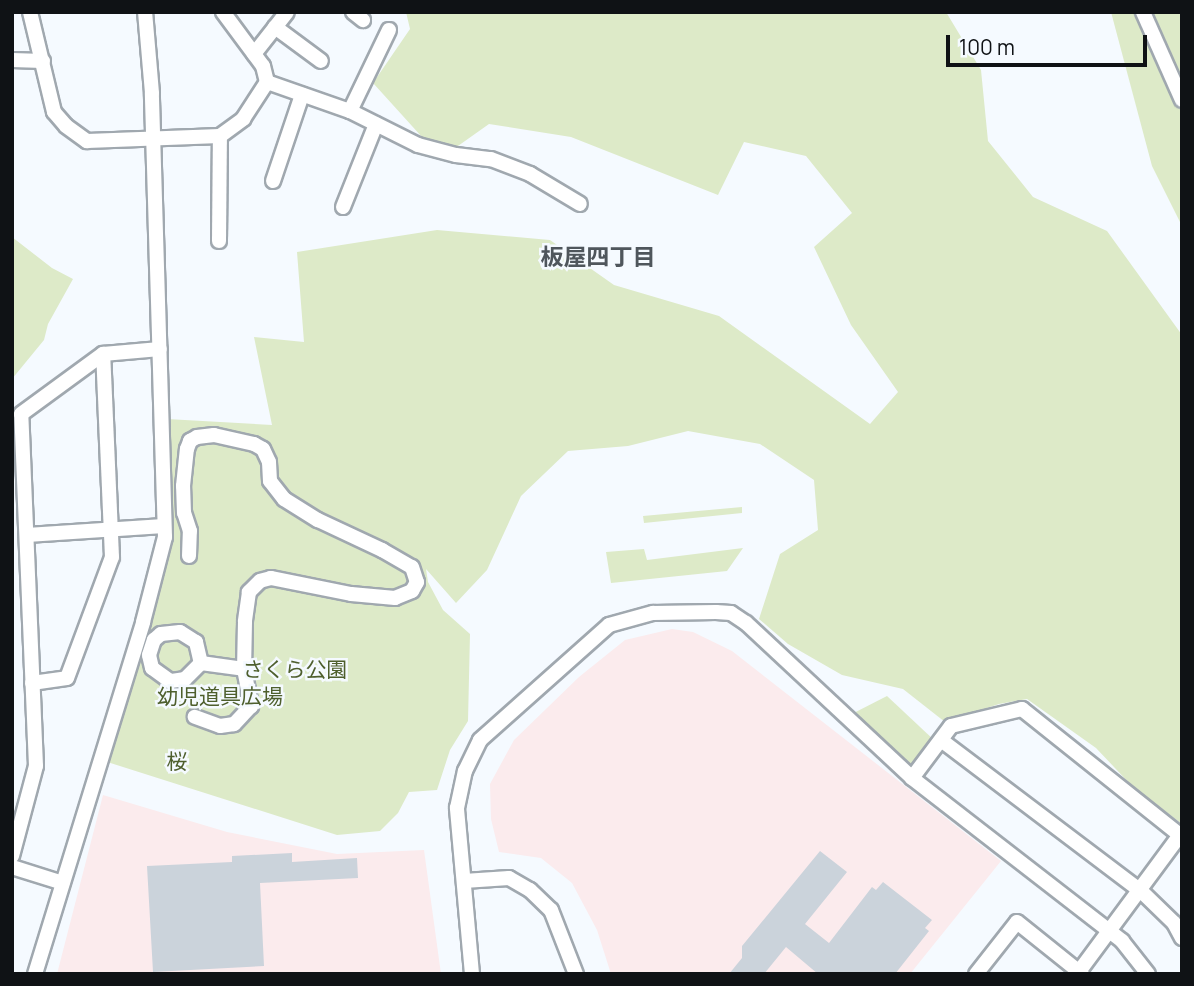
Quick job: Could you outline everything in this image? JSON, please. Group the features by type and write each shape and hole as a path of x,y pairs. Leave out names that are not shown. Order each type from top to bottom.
{"street":[{"path":"30,12 54,112 66,126 87,141 220,136 243,119 267,82 263,66 223,12"},
{"path":"35,974 143,622 165,537 153,140 145,12"},
{"path":"254,54 287,12"},
{"path":"1143,12 1182,100"},
{"path":"275,27 321,61"},
{"path":"350,111 388,30"},
{"path":"12,60 43,61"},
{"path":"267,82 350,111 418,145 456,155 491,159 580,204"},
{"path":"273,181 302,95"},
{"path":"343,207 376,124"},
{"path":"219,241 220,136"},
{"path":"12,856 36,766 21,414 103,354 160,349"},
{"path":"32,683 66,678 112,557 103,354"},
{"path":"189,556 190,531 184,513 183,486 187,449 190,441 197,437 214,435 259,446 267,456 270,481 284,499 317,520 382,550 415,571 415,587 403,596 395,598 351,594 271,578 260,580 249,592 247,605 244,669 251,706 240,720 220,726 195,718"},
{"path":"27,535 164,526"},
{"path":"472,974 457,807 465,771 480,740 609,625 653,613 716,612 731,613 739,618 912,778 1110,932 1122,942 1148,974"},
{"path":"201,663 244,669"},
{"path":"912,778 951,726 1022,709 1180,835 1079,973 1017,922 976,974"},
{"path":"941,740 1141,891 1174,923 1182,938"},
{"path":"12,867 63,883"},
{"path":"464,881 509,878 530,890 551,909 576,974"}],"shaded area":[{"path":"672,629 693,632 732,651 1001,861 910,974 611,974 597,930 572,883 541,858 499,852 491,819 490,784 514,740 579,677 625,640"},
{"path":"103,795 227,832 337,854 424,850 441,974 57,974"}],"green space":[{"path":"406,12 946,12 981,70 988,141 1033,197 1107,231 1182,335 1182,824 1132,786 1096,748 1027,699 999,704 945,722 903,689 842,675 788,644 759,619 780,554 818,530 814,480 760,444 688,431 628,446 568,451 521,496 487,570 456,603 426,569 428,582 443,610 470,634 468,721 450,750 437,790 409,792 398,813 380,831 337,835 101,760 158,568 167,419 272,425 254,337 304,342 297,252 437,230 550,240 614,285 719,316 870,424 898,392 851,325 814,247 852,213 806,156 744,142 718,195 571,137 489,124 441,158 373,83 410,29"},
{"path":"1111,12 1182,12 1182,226 1152,166"},
{"path":"12,237 52,268 73,279 48,324 44,340 12,379"},
{"path":"742,507 742,513 644,523 643,516"},
{"path":"743,548 727,571 611,583 606,552 644,549 647,560"},
{"path":"887,696 935,741 910,772 842,719"}],"building":[{"path":"820,851 847,872 805,924 829,943 872,887 876,890 883,882 932,920 925,928 929,931 895,974 818,974 786,947 764,974 729,974 742,958 742,946"},
{"path":"292,853 292,862 357,858 358,878 260,883 264,966 153,972 147,866 232,862 232,856"}],"district":[{"name":"板屋四丁目","path":"598,256"}],"park label":[{"name":"さくら公園","path":"295,669"},
{"name":"幼児道具広場","path":"220,696"},
{"name":"桜","path":"177,761"}]}
